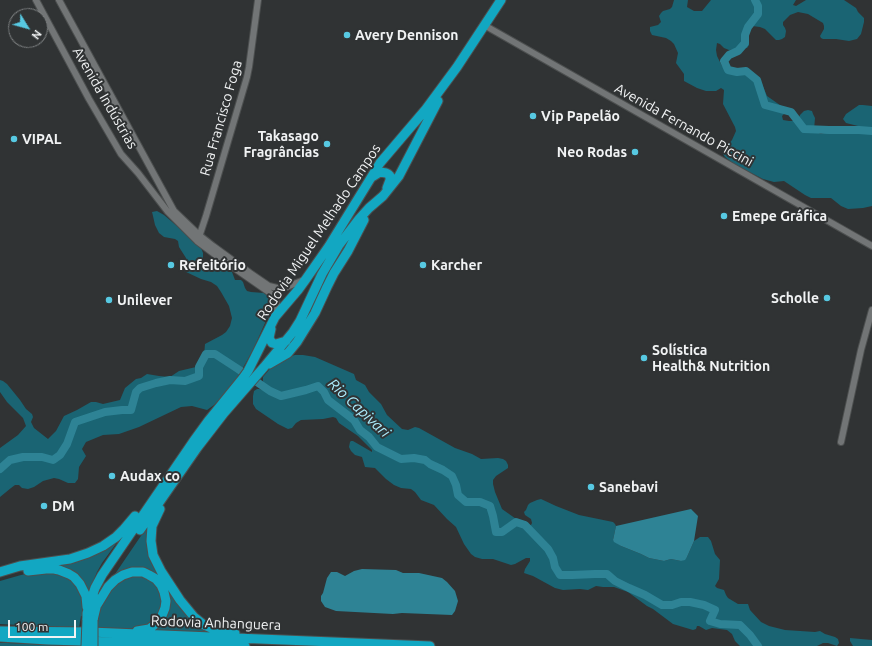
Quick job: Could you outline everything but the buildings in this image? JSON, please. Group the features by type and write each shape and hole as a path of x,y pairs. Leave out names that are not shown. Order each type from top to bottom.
{"highway":[{"name":"Rodovia Miguel Melhado Campos","path":"91,615 95,588 102,575 174,475 209,420 240,388 263,369 300,322 322,274 339,245 359,219 383,196 405,166 424,126 457,67 501,0"},
{"path":"486,22 507,0"},
{"name":"Rodovia Miguel Melhado Campos","path":"240,388 275,317 306,279 329,246 380,163 415,123 457,67"},
{"path":"371,178 380,172 386,173 390,176 390,180 383,196"},
{"path":"263,369 288,353 297,342 314,313 334,273 348,251 369,208"},
{"path":"275,317 269,336 270,340 272,343 276,344 287,340"},
{"path":"0,572 26,565 74,558 100,548 116,537 174,475"},
{"path":"174,475 151,530 152,551 161,571 187,610 204,624 213,629 224,632 280,640"},
{"path":"0,578 30,570 46,569 54,569 65,572 74,577 80,584 86,596 91,615 93,646"},
{"path":"86,646 91,615 108,587 122,575 132,572 149,574 161,585 164,592 166,601 163,614 157,622 149,628 111,638"},
{"path":"0,626 33,631"},
{"name":"Rodovia Anhanguera","path":"0,631 33,631 111,638 245,646"},
{"name":"Rodovia Anhanguera","path":"0,637 48,640 111,638 280,640 430,646"},
{"path":"111,638 134,646"},
{"path":"0,641 48,640"}],"street":[{"name":"Avenida Indústrias","path":"36,0 89,99 121,154 168,212 198,238 273,288 284,288 306,279"},
{"name":"Avenida Indústrias","path":"59,0 174,211 216,256 273,295 277,306 275,317"},
{"name":"Rua Francisco Foga","path":"198,238 206,216 247,77 258,0"},
{"name":"Avenida Fernando Piccini","path":"486,22 872,246"},
{"path":"841,442 861,350 872,310"}],"shaded area":[{"path":"674,0 688,0 687,7 694,11 702,11 711,0 796,0 793,5 796,6 806,0 844,0 856,8 864,18 861,34 857,39 849,41 823,39 820,36 824,29 823,23 808,14 798,12 790,15 783,22 786,31 785,37 782,39 776,40 765,29 752,26 750,27 749,31 749,45 747,48 729,50 717,43 716,50 722,66 726,70 747,71 757,76 767,96 787,110 782,116 783,120 796,121 804,111 812,111 815,118 814,130 821,134 840,129 860,129 858,126 846,123 843,119 846,114 859,105 872,106 872,206 848,209 841,206 831,198 811,198 784,181 774,182 763,179 734,164 725,157 723,154 724,150 732,140 736,131 723,104 724,90 721,88 716,91 706,91 684,81 684,74 676,63 678,53 674,44 666,38 652,35 650,31 650,27 658,25 661,22 659,16 663,11 672,7"},
{"path":"157,211 164,215 198,244 203,253 203,263 208,264 213,260 222,263 232,272 235,280 241,280 243,282 247,291 264,293 269,297 271,303 269,314 253,350 236,380 223,396 207,410 192,406 181,407 139,427 119,434 103,435 86,442 82,449 86,456 79,467 78,479 75,483 68,483 54,478 43,481 28,489 15,485 0,497 0,448 18,435 26,426 23,418 7,402 0,392 0,380 7,384 26,409 32,414 33,417 31,422 34,428 48,439 56,431 64,416 91,402 103,404 120,400 125,388 136,379 147,374 170,377 179,371 196,367 204,356 205,344 222,335 230,326 232,318 229,306 221,292 217,286 211,282 184,271 183,267 186,258 179,247 178,241 164,237 159,233 155,225 152,212"},
{"path":"295,355 315,357 354,374 356,380 365,385 369,392 381,404 387,415 402,429 408,430 415,427 419,428 455,448 481,459 498,458 506,461 508,468 496,476 493,480 493,484 502,509 519,521 527,525 531,525 531,519 525,515 524,512 530,503 541,499 579,515 613,522 616,526 613,540 621,546 649,558 664,561 671,559 681,561 687,557 694,541 700,537 708,537 711,541 715,554 720,560 719,579 715,586 724,590 728,598 738,604 748,604 750,610 761,622 769,626 785,630 820,631 835,637 838,639 839,643 837,646 823,643 817,646 740,646 735,641 732,634 727,630 712,628 706,630 697,626 696,629 693,630 673,624 628,592 614,587 596,586 588,590 563,590 555,588 533,576 524,573 530,558 526,558 511,565 493,559 482,559 475,557 464,544 456,527 434,505 421,500 411,489 401,488 394,485 375,468 365,467 362,457 355,455 351,451 349,447 350,442 353,441 372,452 372,450 358,436 339,423 336,418 301,420 292,428 288,429 256,409 253,404 254,391 259,389 269,391 264,386 263,377 273,365 284,358"},
{"path":"691,509 698,516 694,541 685,560 681,561 671,559 664,561 649,558 621,546 613,540 616,526"},
{"path":"149,524 151,556 209,633 148,631 167,613 153,574 113,577"},
{"path":"118,541 97,572 88,595 75,576 18,569 107,548"},
{"path":"362,569 396,570 403,573 419,573 442,578 455,591 458,601 455,611 452,615 393,614 336,611 325,607 321,601 321,596 327,578 331,572 337,572 345,576"},
{"path":"35,572 62,573 77,584 84,602 79,628 0,624 0,581"},
{"path":"126,576 145,576 159,586 163,608 150,624 139,628 97,628 98,614 101,604 109,590"},
{"path":"850,638 872,640 872,646 853,646"},
{"path":"0,643 6,643 78,646 0,646"}],"waterway":[{"name":"Rio Capivari","path":"755,0 758,6 758,14 748,27 745,35 745,43 738,51 729,55 724,61 728,70 737,72 746,71 757,80 765,105 791,112 804,129 872,131"},
{"name":"Rio Capivari","path":"0,469 10,460 23,457 42,457 53,460 60,455 67,444 75,422 105,412 131,410 136,392 140,388 170,380 185,381 199,376 199,367 206,354 215,354 270,391 281,396 318,386 324,392 328,400 354,420 360,430 369,437 377,447 401,459 414,458 425,460 452,476 458,495 466,502 480,502 490,506 496,532 502,532 516,522 525,525 548,549 560,575 607,574 615,581 662,605 672,605 681,602 704,605 715,610 710,621 720,624 740,625 758,646"}],"place":[{"name":"Avery Dennison","path":"347,35"},
{"name":"Vip Papelão","path":"533,116"},
{"name":"VIPAL","path":"14,139"},
{"name":"Takasago Fragrâncias","path":"327,144"},
{"name":"Neo Rodas","path":"635,152"},
{"name":"Emepe Gráfica","path":"724,216"},
{"name":"Refeitório","path":"171,265"},
{"name":"Karcher","path":"423,265"},
{"name":"Scholle","path":"827,298"},
{"name":"Unilever","path":"109,300"},
{"name":"Solística Health& Nutrition","path":"644,358"},
{"name":"Audax co","path":"112,476"},
{"name":"Sanebavi","path":"591,487"},
{"name":"DM","path":"44,506"}]}
